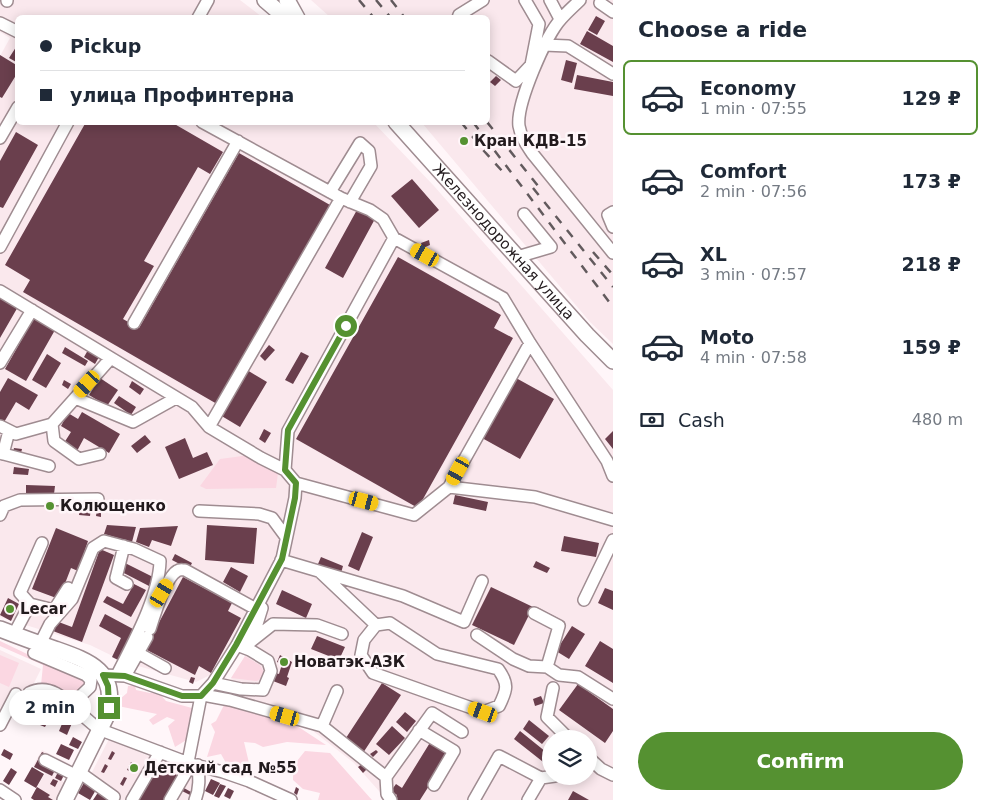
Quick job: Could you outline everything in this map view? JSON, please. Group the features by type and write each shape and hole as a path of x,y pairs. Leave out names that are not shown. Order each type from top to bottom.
{"main road":[{"path":"265,0 282,15"},
{"path":"287,0 295,15"},
{"name":"Железнодорожная улица","path":"399,125 587,335 613,361"},
{"path":"7,632 37,648 90,663 113,678 109,708 101,730 65,800"}],"street":[{"path":"200,15 208,0"},
{"path":"458,15 483,0"},
{"path":"490,62 516,81 530,64 539,24 525,0"},
{"path":"550,0 560,20"},
{"path":"580,0 560,20 544,45 520,108 519,123 522,138 532,153 570,202 613,252"},
{"path":"600,3 613,12"},
{"path":"0,23 15,30"},
{"path":"544,45 568,46 613,74"},
{"path":"0,138 15,112"},
{"path":"0,247 66,125"},
{"path":"207,125 345,200 370,210 383,219 394,238 503,298 607,461 613,476"},
{"path":"222,133 226,125"},
{"path":"134,323 238,141"},
{"path":"209,427 345,200 371,166 369,152 360,144 330,192"},
{"path":"613,212 608,215 613,227"},
{"path":"517,257 551,247 524,214"},
{"path":"285,470 288,430 394,238"},
{"path":"0,291 192,408 209,427 285,470 296,483 414,515 449,487 530,343"},
{"path":"0,363 32,310"},
{"path":"49,466 2,454 5,429 16,434 52,424 111,358"},
{"path":"75,398 132,422 176,398"},
{"path":"52,424 54,440 79,459 100,454"},
{"path":"240,646 281,560 296,483"},
{"path":"449,487 535,497 613,520"},
{"path":"0,515 4,506 20,500 98,499"},
{"path":"199,511 259,514 272,518 286,537"},
{"path":"584,600 611,553 613,540"},
{"path":"72,704 90,687 91,680 86,675 37,648 50,624 72,599 94,548 104,541 134,549 160,561 160,574 142,623 113,678"},
{"path":"42,543 20,593 30,604 54,610 68,588"},
{"path":"124,546 116,578 127,584"},
{"path":"281,560 403,596 464,622 482,581"},
{"path":"113,678 138,653 148,633 162,593 176,571 185,570 256,609"},
{"path":"320,572 376,624 390,623 437,654 498,669 506,680 505,694 499,706 483,712 374,673 361,655 364,640 376,624"},
{"path":"170,800 192,764 202,696 257,624 274,573"},
{"path":"7,632 30,604"},
{"path":"534,613 558,626 547,666"},
{"path":"240,646 273,624 317,625 342,634"},
{"path":"477,635 512,659 529,666 547,666 559,676 578,677 613,699"},
{"path":"213,683 241,689 263,690 271,672 268,661 240,646"},
{"path":"138,653 165,668"},
{"path":"113,678 182,696 202,696 230,700 322,726 386,777"},
{"path":"553,688 547,718 560,730"},
{"path":"29,694 38,689 44,689 63,697 92,725 101,730 192,764 249,781 292,800"},
{"path":"322,726 337,691"},
{"path":"0,725 16,694"},
{"path":"391,800 387,794 386,777 432,713 462,732"},
{"path":"419,730 454,751 434,785"},
{"path":"132,800 160,752"},
{"path":"474,800 500,756 541,778 528,800"},
{"path":"46,760 78,774 114,797"},
{"path":"597,763 609,770"},
{"path":"192,764 199,782 195,800"},
{"path":"0,790 15,800"}],"shaded area":[{"path":"0,0 240,0 259,15 15,15 15,125 376,125 434,186 613,390 613,800 387,800 354,763 313,731 316,719 221,695 253,644 258,630 214,673 196,682 127,663 90,645 0,617 0,56 10,38 0,32"},
{"path":"311,0 613,0 613,344 590,322 424,125 490,125 490,15 328,15"},
{"path":"250,455 278,473 276,488 206,489 200,486 220,459"},
{"path":"0,641 50,665 80,674 87,689 70,697 41,685 43,665 0,646"},
{"path":"0,650 41,669 31,689 20,693 0,716"},
{"path":"0,655 19,663 9,687 0,683"},
{"path":"245,656 260,665 265,674 257,681 231,678"},
{"path":"135,685 136,690 150,693 158,692 166,701 192,708 188,739 175,747 168,726 175,720 167,717 153,725 149,720 157,714 118,706 120,699 127,693 128,686"},
{"path":"225,703 294,724 326,745 287,742 263,747 255,743 244,742 249,763 243,773 226,763 221,754 207,757 215,732 211,724 216,721"},
{"name":"Детский сад №55","path":"109,739 197,779 192,800 116,800 91,774"},
{"path":"42,750 70,764 61,780 65,783 57,800 34,800 31,798 45,773 33,766"},
{"path":"305,751 330,753 372,800 318,800 320,793 303,789 293,780 293,766"}],"building":[{"path":"596,16 605,21 597,35 588,30"},
{"path":"587,31 613,46 613,62 580,44"},
{"path":"15,49 15,61 9,58"},
{"path":"0,55 15,64 15,77 2,98 0,97"},
{"path":"566,60 577,63 572,83 561,80"},
{"path":"577,75 613,82 613,96 574,89"},
{"path":"496,76 501,80 495,86 490,82"},
{"path":"84,125 176,125 223,152 210,174 198,167 144,261 154,266 123,319 139,328 239,153 330,205 217,404 23,292 30,280 5,265"},
{"path":"16,132 38,145 3,208 0,207 0,161"},
{"path":"412,179 439,210 419,228 391,196"},
{"path":"358,208 376,217 343,278 325,268"},
{"path":"429,240 430,245 423,248 421,243"},
{"path":"398,257 501,315 494,328 513,338 418,508 296,439"},
{"path":"0,294 19,305 0,338"},
{"path":"34,318 55,330 26,381 5,369"},
{"path":"269,345 275,350 265,361 260,356"},
{"path":"65,347 88,361 85,366 62,353"},
{"path":"88,350 99,357 95,364 84,357"},
{"path":"301,352 309,356 293,384 285,380"},
{"path":"47,354 61,363 46,388 32,380"},
{"path":"247,370 267,382 240,427 220,415"},
{"path":"8,378 38,395 29,410 16,402 3,424 0,422 0,392"},
{"path":"100,378 118,390 107,406 89,395"},
{"path":"516,378 554,399 520,459 482,438"},
{"path":"64,380 71,384 68,389 62,385"},
{"path":"132,381 144,389 140,395 129,387"},
{"path":"119,396 136,407 131,415 114,403"},
{"path":"82,412 120,434 109,453 84,438 77,451 64,443 71,432 61,426 68,413 78,419"},
{"path":"264,429 271,433 265,443 259,439"},
{"path":"613,431 613,449 605,439"},
{"path":"145,435 151,442 137,453 131,446"},
{"path":"185,438 193,458 207,452 213,465 179,479 165,447"},
{"path":"14,448 22,449 20,457 12,456"},
{"path":"14,467 29,469 28,475 13,474"},
{"path":"26,485 55,486 54,494 26,493"},
{"path":"455,495 488,502 486,511 453,504"},
{"path":"80,506 91,507 90,516 79,515"},
{"path":"97,509 101,509 101,517 96,516"},
{"path":"107,525 136,527 132,542 104,534"},
{"path":"207,525 257,528 254,564 205,560"},
{"path":"178,526 171,546 152,540 149,547 136,542 140,528"},
{"path":"56,528 88,541 78,571 71,568 59,599 32,589"},
{"path":"362,532 373,537 359,571 348,566"},
{"path":"564,536 599,543 596,557 561,551"},
{"path":"100,549 114,555 82,642 53,631 56,621 72,627"},
{"path":"175,554 192,563 189,569 172,560"},
{"path":"321,557 343,566 341,573 318,564"},
{"path":"536,561 550,568 547,573 533,567"},
{"path":"125,563 153,577 149,586 120,571"},
{"path":"231,567 248,576 240,592 223,582"},
{"path":"183,577 232,603 228,611 241,618 211,673 199,666 195,675 145,649"},
{"path":"134,584 146,590 131,617 103,602 107,596 123,604"},
{"path":"491,587 533,607 514,645 472,625"},
{"path":"605,588 613,591 613,610 598,603"},
{"path":"282,590 312,604 306,618 276,604"},
{"path":"8,598 19,604 11,621 0,615"},
{"path":"537,607 565,622 564,625 536,610"},
{"path":"105,614 133,629 120,661 112,657 121,638 99,626"},
{"path":"572,626 585,634 569,659 556,651"},
{"path":"317,636 345,647 339,660 311,649"},
{"path":"600,641 613,649 613,683 585,666"},
{"path":"280,655 292,662 286,686 273,681 276,673 279,674 282,664 277,662"},
{"path":"191,677 195,678 193,684 189,682"},
{"path":"382,683 401,695 363,753 344,741"},
{"path":"578,684 613,709 613,731 605,743 597,737 597,730 587,730 559,710"},
{"path":"541,696 544,703 535,706 533,699"},
{"path":"25,701 36,706 30,718 20,713"},
{"path":"47,711 52,713 45,727 40,725"},
{"path":"405,712 416,721 407,732 396,722"},
{"path":"64,719 72,723 67,735 59,731"},
{"path":"529,720 542,730 542,744 523,729"},
{"path":"392,726 405,738 389,755 376,744"},
{"path":"520,731 542,749 542,761 514,739"},
{"path":"73,737 82,742 78,749 69,745"},
{"path":"431,741 450,753 420,800 394,800 397,795 391,791 396,784 402,788"},
{"path":"61,744 74,750 69,760 56,754"},
{"path":"4,749 13,754 10,760 1,755"},
{"path":"376,750 378,752 373,757 370,754"},
{"path":"112,751 115,753 111,760 108,759"},
{"path":"42,752 46,754 43,761 56,768 52,776 34,767"},
{"path":"131,762 134,764 130,771 127,770"},
{"path":"105,764 108,766 104,773 101,772"},
{"path":"362,764 367,769 363,773 358,767"},
{"path":"160,765 180,777 165,800 137,800 150,776 153,777"},
{"path":"32,767 44,774 36,788 24,781"},
{"path":"11,768 17,772 9,785 3,781"},
{"path":"58,772 64,775 61,781 55,778"},
{"path":"124,777 127,778 123,786 120,784"},
{"path":"53,779 58,781 55,787 50,784"},
{"path":"211,779 220,783 213,795 205,791"},
{"path":"85,781 97,788 90,800 78,793"},
{"path":"220,784 226,786 219,798 214,796"},
{"path":"37,787 50,795 48,797 53,800 34,800 31,798"},
{"path":"296,787 299,789 297,795 294,793"},
{"path":"184,788 191,792 190,795 182,791"},
{"path":"228,788 234,791 230,799 224,796"},
{"path":"99,791 112,800 93,800"},
{"path":"573,791 589,800 568,800"}],"railway":[{"path":"359,0 372,15"},
{"path":"376,0 388,15"},
{"path":"391,0 403,15"},
{"path":"463,125 503,172"},
{"path":"475,125 613,307"},
{"path":"489,125 542,191"},
{"path":"533,188 613,287"},
{"path":"593,252 613,275"}],"place":[{"name":"Кран КДВ-15","path":"464,141"},
{"name":"Колющенко","path":"50,506"},
{"name":"Lecar","path":"10,609"},
{"name":"Новатэк-АЗК","path":"284,662"},
{"name":"Детский сад №55","path":"134,768"}],"route":[{"path":"109,708 110,694 103,675 125,676 182,696 201,696 213,683 229,658 282,559 295,498 296,483 285,470 288,430 346,326"}]}
